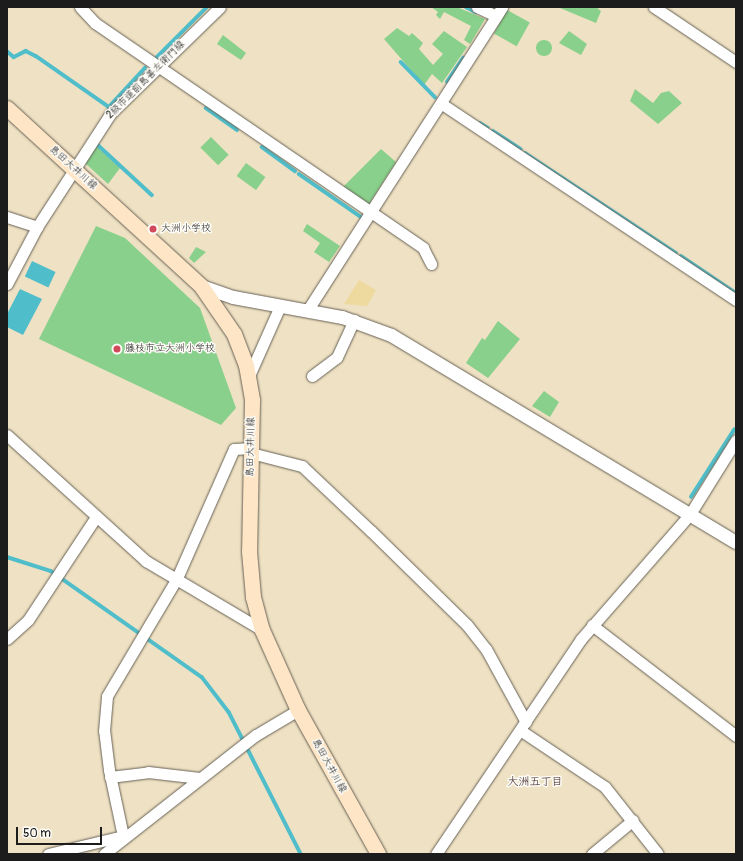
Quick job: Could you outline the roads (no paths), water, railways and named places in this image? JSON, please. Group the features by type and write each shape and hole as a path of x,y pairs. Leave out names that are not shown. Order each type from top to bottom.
{"main road":[{"name":"島田大井川線","path":"7,108 201,286 234,334 248,378 252,400 249,551 253,597 262,630 298,710 378,854"}],"street":[{"path":"80,7 95,23 370,215 423,248 431,264"},
{"name":"2級市道前島善左衛門線","path":"8,281 37,227 110,114 220,7"},
{"path":"307,311 442,104 499,12 477,7"},
{"path":"654,7 736,62"},
{"path":"442,104 736,300"},
{"path":"7,217 37,227"},
{"path":"201,286 233,297 354,320 411,346 736,542"},
{"path":"248,378 280,306"},
{"path":"312,376 338,357 354,320"},
{"path":"7,435 146,561 177,578 262,630"},
{"path":"436,854 592,625 690,514 736,440"},
{"path":"123,836 110,777 104,731 107,696 177,578 234,449 251,451 302,466 376,536 486,649 523,726 605,787 633,820 658,854"},
{"path":"7,639 28,620 96,517"},
{"path":"592,625 736,736"},
{"path":"104,854 123,836 256,735 298,710"},
{"path":"110,777 148,772 200,778"},
{"path":"592,854 633,820"},
{"path":"48,854 123,836"}],"water":[{"path":"32,261 56,272 48,287 25,276"},
{"path":"20,289 42,299 23,335 7,327 7,314"}],"waterway":[{"path":"157,57 207,7"},
{"path":"466,7 476,12"},
{"path":"7,51 14,57 26,51 36,56 109,107 145,68"},
{"path":"447,82 463,58"},
{"path":"401,62 435,97"},
{"path":"206,108 237,130"},
{"path":"480,123 488,128"},
{"path":"493,131 521,149"},
{"path":"97,144 152,195"},
{"path":"262,147 295,171"},
{"path":"525,153 676,253"},
{"path":"299,174 361,217"},
{"path":"681,256 736,293"},
{"path":"691,497 734,430"},
{"path":"7,557 51,571 202,677 229,712 301,854"}],"place":[{"name":"大洲小学校","path":"153,229"},
{"name":"藤枝市立大洲小学校","path":"117,349"}],"district":[{"name":"大洲五丁目","path":"535,782"}]}
